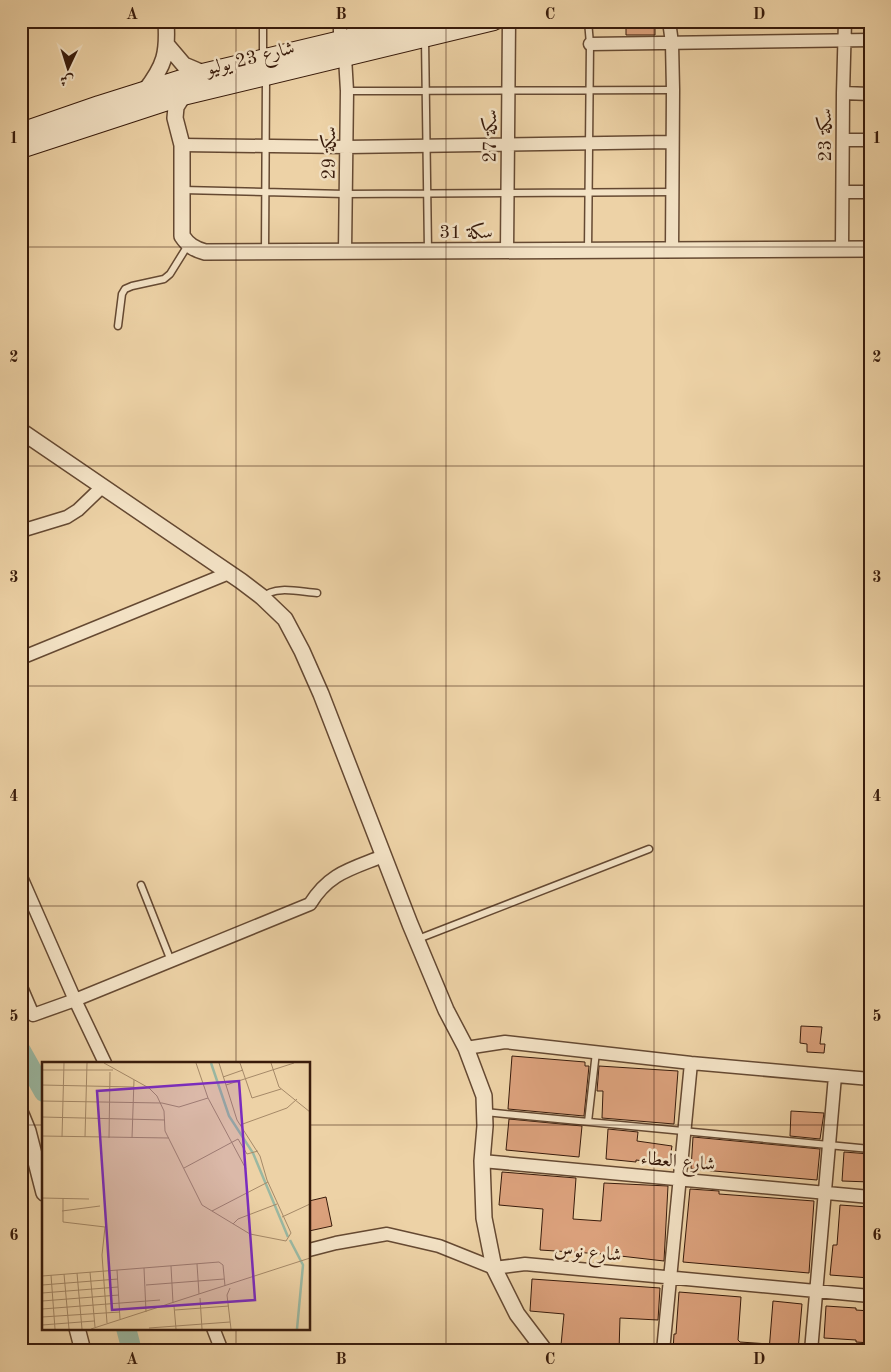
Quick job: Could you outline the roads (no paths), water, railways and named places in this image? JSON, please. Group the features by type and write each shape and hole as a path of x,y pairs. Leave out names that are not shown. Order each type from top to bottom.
{"main road":[{"name":"شارع 23 يوليو","path":"21,132 99,105 182,96 264,67 422,29 494,21"},
{"name":"شارع 23 يوليو","path":"21,149 203,73 264,67"}],"street":[{"path":"166,21 167,45 161,67 144,99 176,123"},
{"name":"سكة 29","path":"340,21 348,91 345,251"},
{"name":"سكة 27","path":"507,250 509,21"},
{"path":"669,21 672,42 673,90 671,142 673,192 672,250"},
{"name":"سكة 23","path":"842,250 842,93 845,21"},
{"path":"590,44 870,40"},
{"path":"167,45 184,66 203,73"},
{"path":"842,93 870,94"},
{"path":"182,96 176,107 176,123 182,145 181,229 182,236 188,245"},
{"path":"843,140 870,140"},
{"path":"182,145 347,147 671,142"},
{"path":"842,192 870,192"},
{"name":"سكة 31","path":"188,245 196,250 205,252 870,249"},
{"path":"21,431 229,573 262,597 285,619 321,694 416,940 446,1010 466,1048 484,1096 482,1161 484,1218 494,1268 517,1314 545,1351"},
{"path":"21,531 67,517 78,510 103,486"},
{"path":"21,658 229,573"},
{"path":"21,987 33,1015 75,1000 310,904 319,889 336,876 384,856"},
{"path":"21,877 75,1000 106,1062"},
{"path":"466,1048 505,1042 691,1063 870,1079"},
{"path":"663,1351 691,1063"},
{"path":"811,1351 835,1076"},
{"path":"21,1114 28,1131 42,1185"},
{"name":"شارع العطاء","path":"482,1161 870,1197"},
{"name":"شارع نوس","path":"310,1250 387,1234 439,1246 494,1268 525,1264 870,1296"},
{"path":"78,1330 83,1351"},
{"path":"214,1330 222,1351"}],"lane":[{"path":"263,21 265,252"},
{"path":"588,21 590,44 588,250"},
{"path":"422,29 426,91 428,251"},
{"path":"348,91 673,90"},
{"path":"182,190 345,194 673,192"},
{"path":"118,326 122,294 125,289 164,279 170,274 188,245"},
{"path":"262,597 268,592 277,591 317,593"},
{"path":"416,940 650,849"},
{"path":"141,885 171,961"},
{"path":"588,1122 596,1052"},
{"path":"484,1112 870,1150"}],"waterway":[{"path":"21,1051 42,1088"},
{"path":"127,1330 132,1351"}]}
